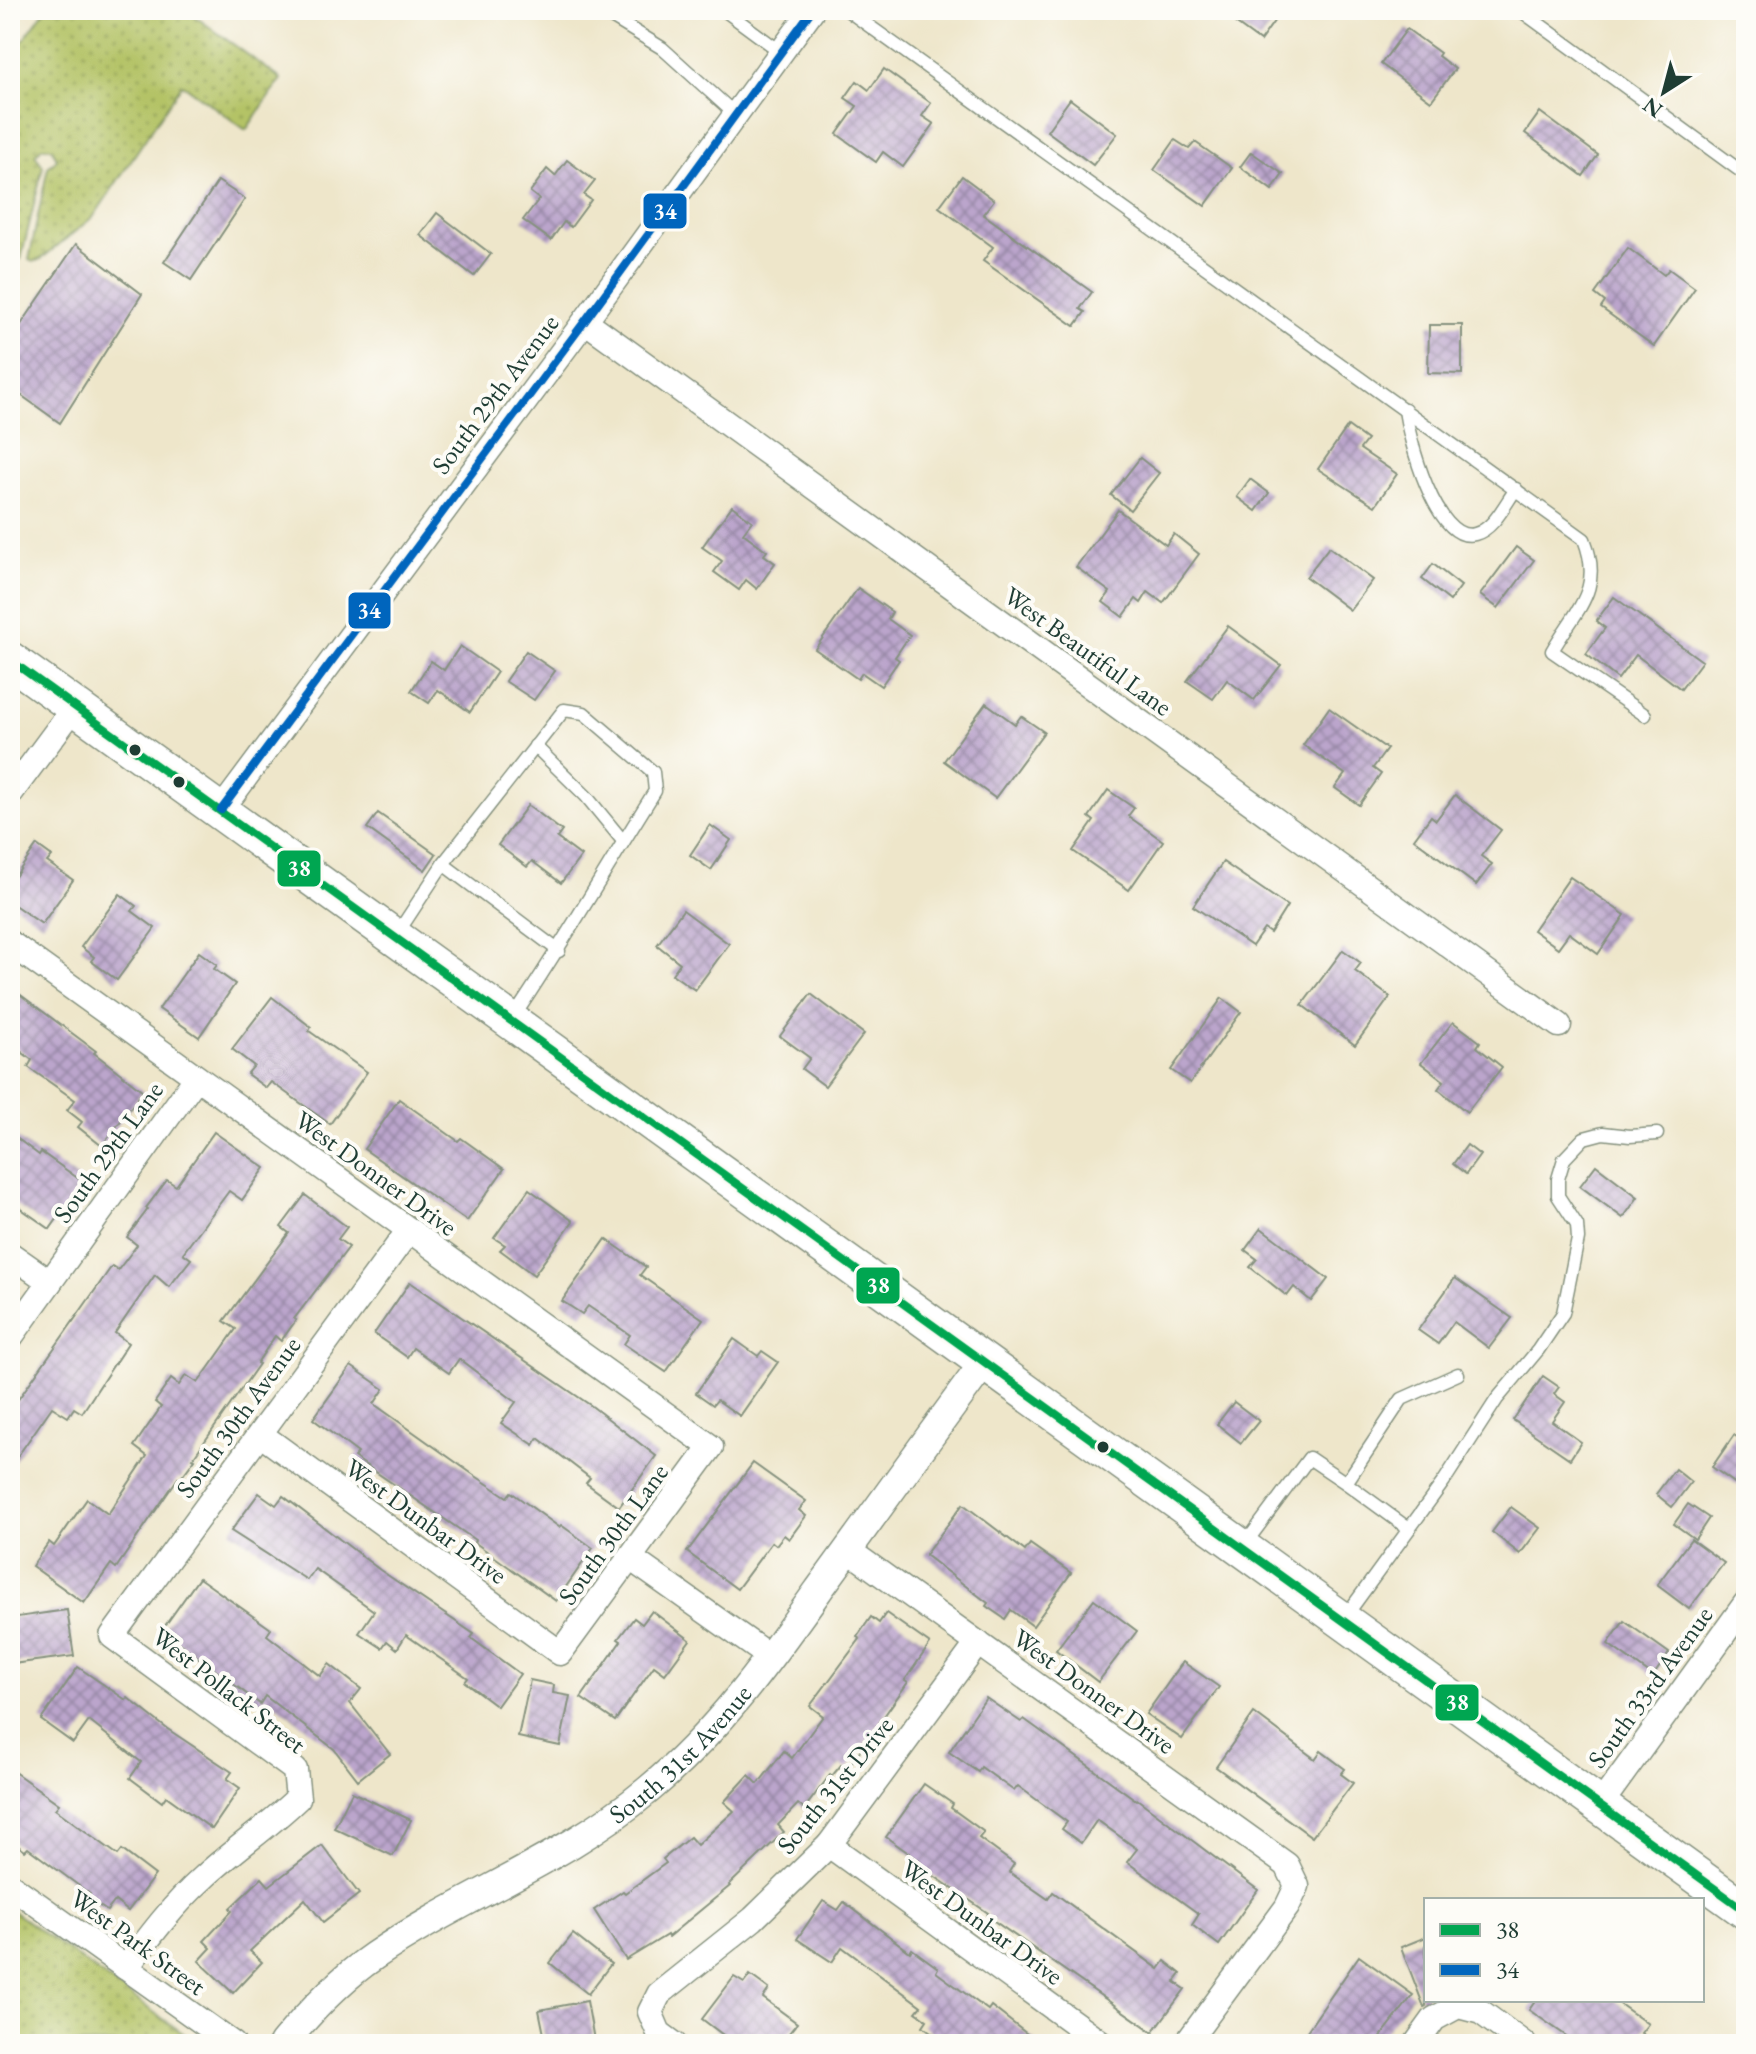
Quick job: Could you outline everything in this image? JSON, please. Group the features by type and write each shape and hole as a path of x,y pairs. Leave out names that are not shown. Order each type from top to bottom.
{"main road":[{"path":"10,660 1746,1911"}],"street":[{"name":"South 29th Avenue","path":"221,810 812,10"},
{"name":"West Beautiful Lane","path":"585,321 1559,1025"},
{"path":"10,794 76,705"},
{"name":"West Donner Drive","path":"10,943 711,1447"},
{"name":"South 29th Lane","path":"10,1338 196,1078"},
{"name":"South 30th Avenue","path":"112,1636 409,1230"},
{"path":"10,1254 50,1282"},
{"name":"South 31st Avenue","path":"283,2044 339,1983 375,1956 604,1823 690,1754 728,1712 770,1657 984,1363"},
{"name":"West Dunbar Drive","path":"260,1434 560,1653"},
{"name":"South 30th Lane","path":"560,1653 711,1447"},
{"name":"West Donner Drive","path":"848,1550 1287,1865 1297,1886 1287,1907 1186,2044"},
{"path":"630,1558 770,1657"},
{"name":"South 33rd Avenue","path":"1600,1805 1746,1603"},
{"name":"West Pollack Street","path":"112,1636 295,1770 298,1798 271,1824 205,1876 180,1901 126,1968"},
{"name":"South 31st Drive","path":"674,2044 659,2033 650,2012 659,1994 753,1919 829,1845 978,1643"},
{"name":"West Dunbar Drive","path":"829,1845 1103,2044"},
{"name":"West Park Street","path":"10,1885 233,2044"},
{"path":"1416,2044 1434,2019 1458,2006 1481,2012 1524,2044"}],"lane":[{"path":"600,10 662,48 736,115"},
{"path":"724,10 781,52"},
{"path":"847,10 1584,539 1592,559 1589,593 1552,651 1645,715"},
{"path":"1520,10 1746,175"},
{"path":"1405,409 1415,458 1446,521 1459,533 1475,535 1492,524 1516,489"},
{"path":"395,936 443,864 564,710 584,713 653,772 655,791 559,951 512,1020"},
{"path":"535,746 586,796 623,841"},
{"path":"443,864 559,951"},
{"path":"1343,1620 1444,1481 1497,1399 1538,1350 1563,1313 1578,1239 1577,1225 1558,1196 1558,1179 1564,1159 1573,1147 1593,1135 1657,1134"},
{"path":"1346,1483 1402,1399 1458,1374"},
{"path":"1242,1548 1309,1458 1409,1529"}],"green space":[{"path":"45,10 186,10 281,79 246,130 182,84 94,216 41,259 33,262 29,260 48,167 57,159 52,148 42,147 35,155 43,166 21,259 10,251 10,59"},
{"path":"10,1909 198,2044 10,2044"}],"building":[{"path":"1242,10 1282,10 1260,41 1234,22"},
{"path":"1407,29 1440,53 1438,56 1455,69 1431,101 1381,64"},
{"path":"884,69 931,103 922,116 934,124 903,167 883,152 876,162 837,134 857,106 845,98 857,81 869,90"},
{"path":"1070,99 1117,134 1093,165 1047,131"},
{"path":"1540,112 1598,155 1583,176 1525,133"},
{"path":"1175,140 1189,149 1195,142 1232,168 1205,206 1154,170"},
{"path":"1251,152 1283,174 1272,190 1240,167"},
{"path":"567,160 595,181 584,195 591,200 571,227 564,222 551,240 523,220 539,199 530,192 547,169 555,176"},
{"path":"962,176 994,200 983,214 1092,292 1080,309 1085,312 1075,326 983,261 993,247 939,207"},
{"path":"218,181 245,199 191,280 164,262"},
{"path":"437,213 491,254 474,276 420,235"},
{"path":"76,244 142,294 60,423 11,388 18,329"},
{"path":"1628,248 1664,275 1669,269 1695,288 1654,346 1601,308 1605,302 1595,294"},
{"path":"1429,325 1462,325 1462,374 1428,373"},
{"path":"1348,426 1367,440 1360,449 1397,474 1375,506 1318,469"},
{"path":"1140,458 1159,473 1130,510 1111,495"},
{"path":"1250,479 1269,493 1256,511 1237,497"},
{"path":"732,506 752,521 743,533 767,551 764,555 775,563 757,589 746,580 739,590 714,572 722,561 702,547"},
{"path":"1118,510 1166,545 1174,534 1199,554 1163,603 1148,592 1141,603 1136,599 1123,617 1103,602 1110,592 1076,567"},
{"path":"1329,547 1373,580 1350,610 1306,577"},
{"path":"1516,547 1534,560 1498,608 1480,595"},
{"path":"1433,564 1461,586 1450,601 1422,579"},
{"path":"858,588 892,612 888,619 910,635 895,657 899,660 881,686 862,673 858,679 815,649"},
{"path":"1614,597 1702,661 1681,689 1636,655 1618,679 1586,654 1605,628 1596,621"},
{"path":"1228,626 1281,665 1254,700 1227,680 1213,699 1187,681"},
{"path":"460,646 497,672 470,712 438,690 429,703 411,691 431,661 444,670"},
{"path":"526,651 555,671 534,700 505,681"},
{"path":"986,703 1015,724 1021,716 1044,732 995,798 944,761"},
{"path":"1329,708 1387,749 1373,768 1381,774 1359,805 1335,788 1345,774 1303,745"},
{"path":"1108,790 1134,808 1128,816 1163,841 1129,890 1073,851 1094,821 1089,817"},
{"path":"1455,795 1501,830 1481,856 1492,864 1476,885 1414,839 1431,816 1436,820"},
{"path":"528,805 562,831 557,838 581,856 561,883 532,861 527,867 498,845"},
{"path":"378,813 436,854 425,870 367,828"},
{"path":"710,825 731,840 711,870 690,855"},
{"path":"37,845 52,856 47,862 73,880 42,924 10,902 10,884"},
{"path":"1223,862 1287,906 1270,933 1264,929 1252,946 1193,906"},
{"path":"1570,877 1625,915 1598,954 1569,933 1558,948 1533,930"},
{"path":"120,894 136,906 132,911 155,928 117,980 91,961 94,957 81,947"},
{"path":"683,910 729,944 695,990 672,974 680,963 657,945"},
{"path":"1343,950 1361,963 1355,971 1390,997 1355,1045 1302,1005"},
{"path":"199,952 217,965 214,969 235,984 199,1037 159,1009"},
{"path":"10,987 96,1051 94,1053 143,1091 102,1146 78,1127 82,1122 67,1110 75,1100 28,1067 32,1060 10,1043"},
{"path":"811,994 864,1034 825,1086 802,1069 810,1058 780,1036"},
{"path":"272,997 311,1027 309,1031 367,1072 330,1124 271,1082 266,1088 247,1074 254,1066 232,1049"},
{"path":"1222,998 1241,1012 1190,1083 1171,1070"},
{"path":"1453,1022 1480,1042 1477,1047 1502,1067 1467,1112 1438,1089 1444,1081 1421,1063"},
{"path":"399,1099 504,1169 467,1221 364,1149"},
{"path":"214,1132 265,1168 242,1200 229,1191 183,1253 191,1259 169,1287 155,1275 115,1333 128,1343 82,1413 74,1408 68,1417 52,1407 10,1467 10,1411 112,1266 118,1270 137,1245 127,1237 146,1208 167,1180 176,1186"},
{"path":"10,1133 83,1182 50,1229 10,1201"},
{"path":"1467,1145 1480,1155 1466,1174 1453,1164"},
{"path":"1596,1165 1638,1197 1623,1218 1580,1186"},
{"path":"529,1189 573,1221 534,1275 500,1250 505,1245 494,1238"},
{"path":"305,1195 347,1227 338,1239 349,1247 281,1341 275,1336 195,1459 178,1478 116,1568 111,1564 84,1603 32,1566 49,1542 54,1546 87,1499 108,1514 147,1456 134,1446 161,1407 155,1402 171,1379 179,1385 186,1375 198,1383 236,1329 224,1321 289,1233 281,1227"},
{"path":"1261,1228 1328,1279 1311,1301 1294,1287 1287,1296 1250,1267 1257,1259 1245,1250"},
{"path":"606,1239 646,1267 640,1275 703,1319 666,1372 624,1344 630,1335 588,1306 582,1314 562,1301"},
{"path":"1455,1278 1512,1318 1489,1348 1454,1322 1438,1344 1418,1330"},
{"path":"410,1282 593,1407 656,1456 619,1507 586,1483 590,1478 538,1438 534,1445 501,1423 516,1402 459,1359 449,1373 413,1348 407,1357 374,1334"},
{"path":"734,1339 758,1356 762,1351 778,1362 740,1416 717,1400 713,1405 696,1393"},
{"path":"351,1366 384,1389 374,1404 507,1497 511,1492 593,1548 556,1601 475,1540 354,1457 358,1453 313,1419"},
{"path":"1543,1376 1559,1387 1554,1394 1565,1402 1552,1421 1581,1442 1570,1459 1513,1420"},
{"path":"1234,1402 1259,1421 1241,1443 1217,1424"},
{"path":"1734,1435 1746,1443 1746,1491 1712,1467"},
{"path":"753,1463 806,1501 799,1510 806,1516 789,1539 784,1535 776,1545 772,1542 737,1589 687,1552"},
{"path":"1675,1469 1691,1482 1672,1507 1656,1494"},
{"path":"259,1493 276,1505 283,1496 380,1570 474,1634 471,1638 520,1674 497,1706 465,1682 468,1678 406,1635 397,1649 387,1641 382,1648 359,1633 374,1611 315,1569 307,1580 231,1531"},
{"path":"963,1504 1025,1551 1030,1544 1071,1573 1033,1626 1011,1610 1005,1619 925,1555"},
{"path":"1688,1504 1709,1518 1695,1539 1674,1524"},
{"path":"1511,1507 1540,1528 1520,1554 1492,1532"},
{"path":"1691,1539 1724,1563 1689,1609 1657,1585"},
{"path":"199,1578 271,1629 267,1635 320,1676 329,1664 361,1689 350,1703 390,1754 358,1780 334,1749 265,1696 260,1704 162,1630"},
{"path":"1094,1599 1137,1631 1098,1682 1056,1650"},
{"path":"67,1610 74,1656 12,1664 10,1618"},
{"path":"652,1611 690,1640 665,1674 654,1666 615,1721 581,1698 634,1618 642,1624"},
{"path":"886,1613 930,1644 905,1680 908,1682 847,1769 841,1765 830,1775 804,1809 798,1804 778,1825 784,1832 730,1886 668,1937 626,1960 594,1910 623,1891 625,1893 666,1863 663,1859 690,1837 697,1845 734,1811 724,1802 749,1775 758,1784 784,1751 792,1758 823,1716 810,1706 860,1639 857,1637 871,1617 879,1623"},
{"path":"1624,1621 1669,1653 1653,1676 1608,1644"},
{"path":"1183,1662 1219,1687 1182,1739 1146,1714"},
{"path":"78,1667 126,1700 128,1698 166,1728 232,1772 227,1779 240,1788 212,1829 166,1796 162,1802 130,1778 141,1762 89,1721 73,1743 41,1720"},
{"path":"530,1680 554,1685 553,1693 570,1696 560,1746 518,1737"},
{"path":"986,1698 1021,1722 1024,1719 1258,1890 1219,1945 1192,1925 1199,1914 1127,1862 1137,1849 1097,1820 1081,1843 1062,1829 1067,1822 1018,1786 1014,1791 981,1767 978,1772 949,1752"},
{"path":"1254,1713 1315,1759 1321,1751 1345,1769 1341,1774 1353,1783 1312,1837 1216,1767"},
{"path":"10,1769 59,1804 55,1809 118,1855 122,1850 155,1875 128,1911 115,1901 107,1911 87,1897 90,1894 28,1848 25,1851 10,1840"},
{"path":"924,1784 953,1804 951,1808 984,1832 979,1838 1014,1864 1009,1872 1048,1899 1053,1892 1159,1969 1165,1961 1181,1974 1175,1982 1185,1989 1153,2032 987,1916 988,1913 918,1865 920,1861 886,1837"},
{"path":"352,1792 411,1820 393,1856 334,1828"},
{"path":"322,1845 359,1894 323,1922 305,1899 250,1951 262,1962 233,1993 199,1961 211,1948 204,1941 232,1911 230,1908 262,1878 269,1886"},
{"path":"823,1901 838,1910 844,1902 910,1952 912,1949 938,1968 936,1972 988,2010 991,2006 1040,2044 947,2044 923,2026 927,2020 916,2012 921,2006 842,1947 832,1962 797,1939"},
{"path":"573,1934 611,1964 588,1994 550,1963"},
{"path":"1424,1938 1424,2007 1401,1947"},
{"path":"1359,1956 1413,1995 1375,2044 1298,2044"},
{"path":"750,1975 769,1989 763,1998 797,2023 789,2033 804,2044 735,2044 702,2019 734,1977 744,1983"},
{"path":"587,2001 594,2040 546,2044 539,2010"},
{"path":"1535,2002 1617,2002 1648,2024 1641,2033 1657,2044 1578,2044 1529,2010"}],"transit line":[{"name":"34","path":"221,810 812,10"},
{"name":"38","path":"10,660 1746,1911"}]}
